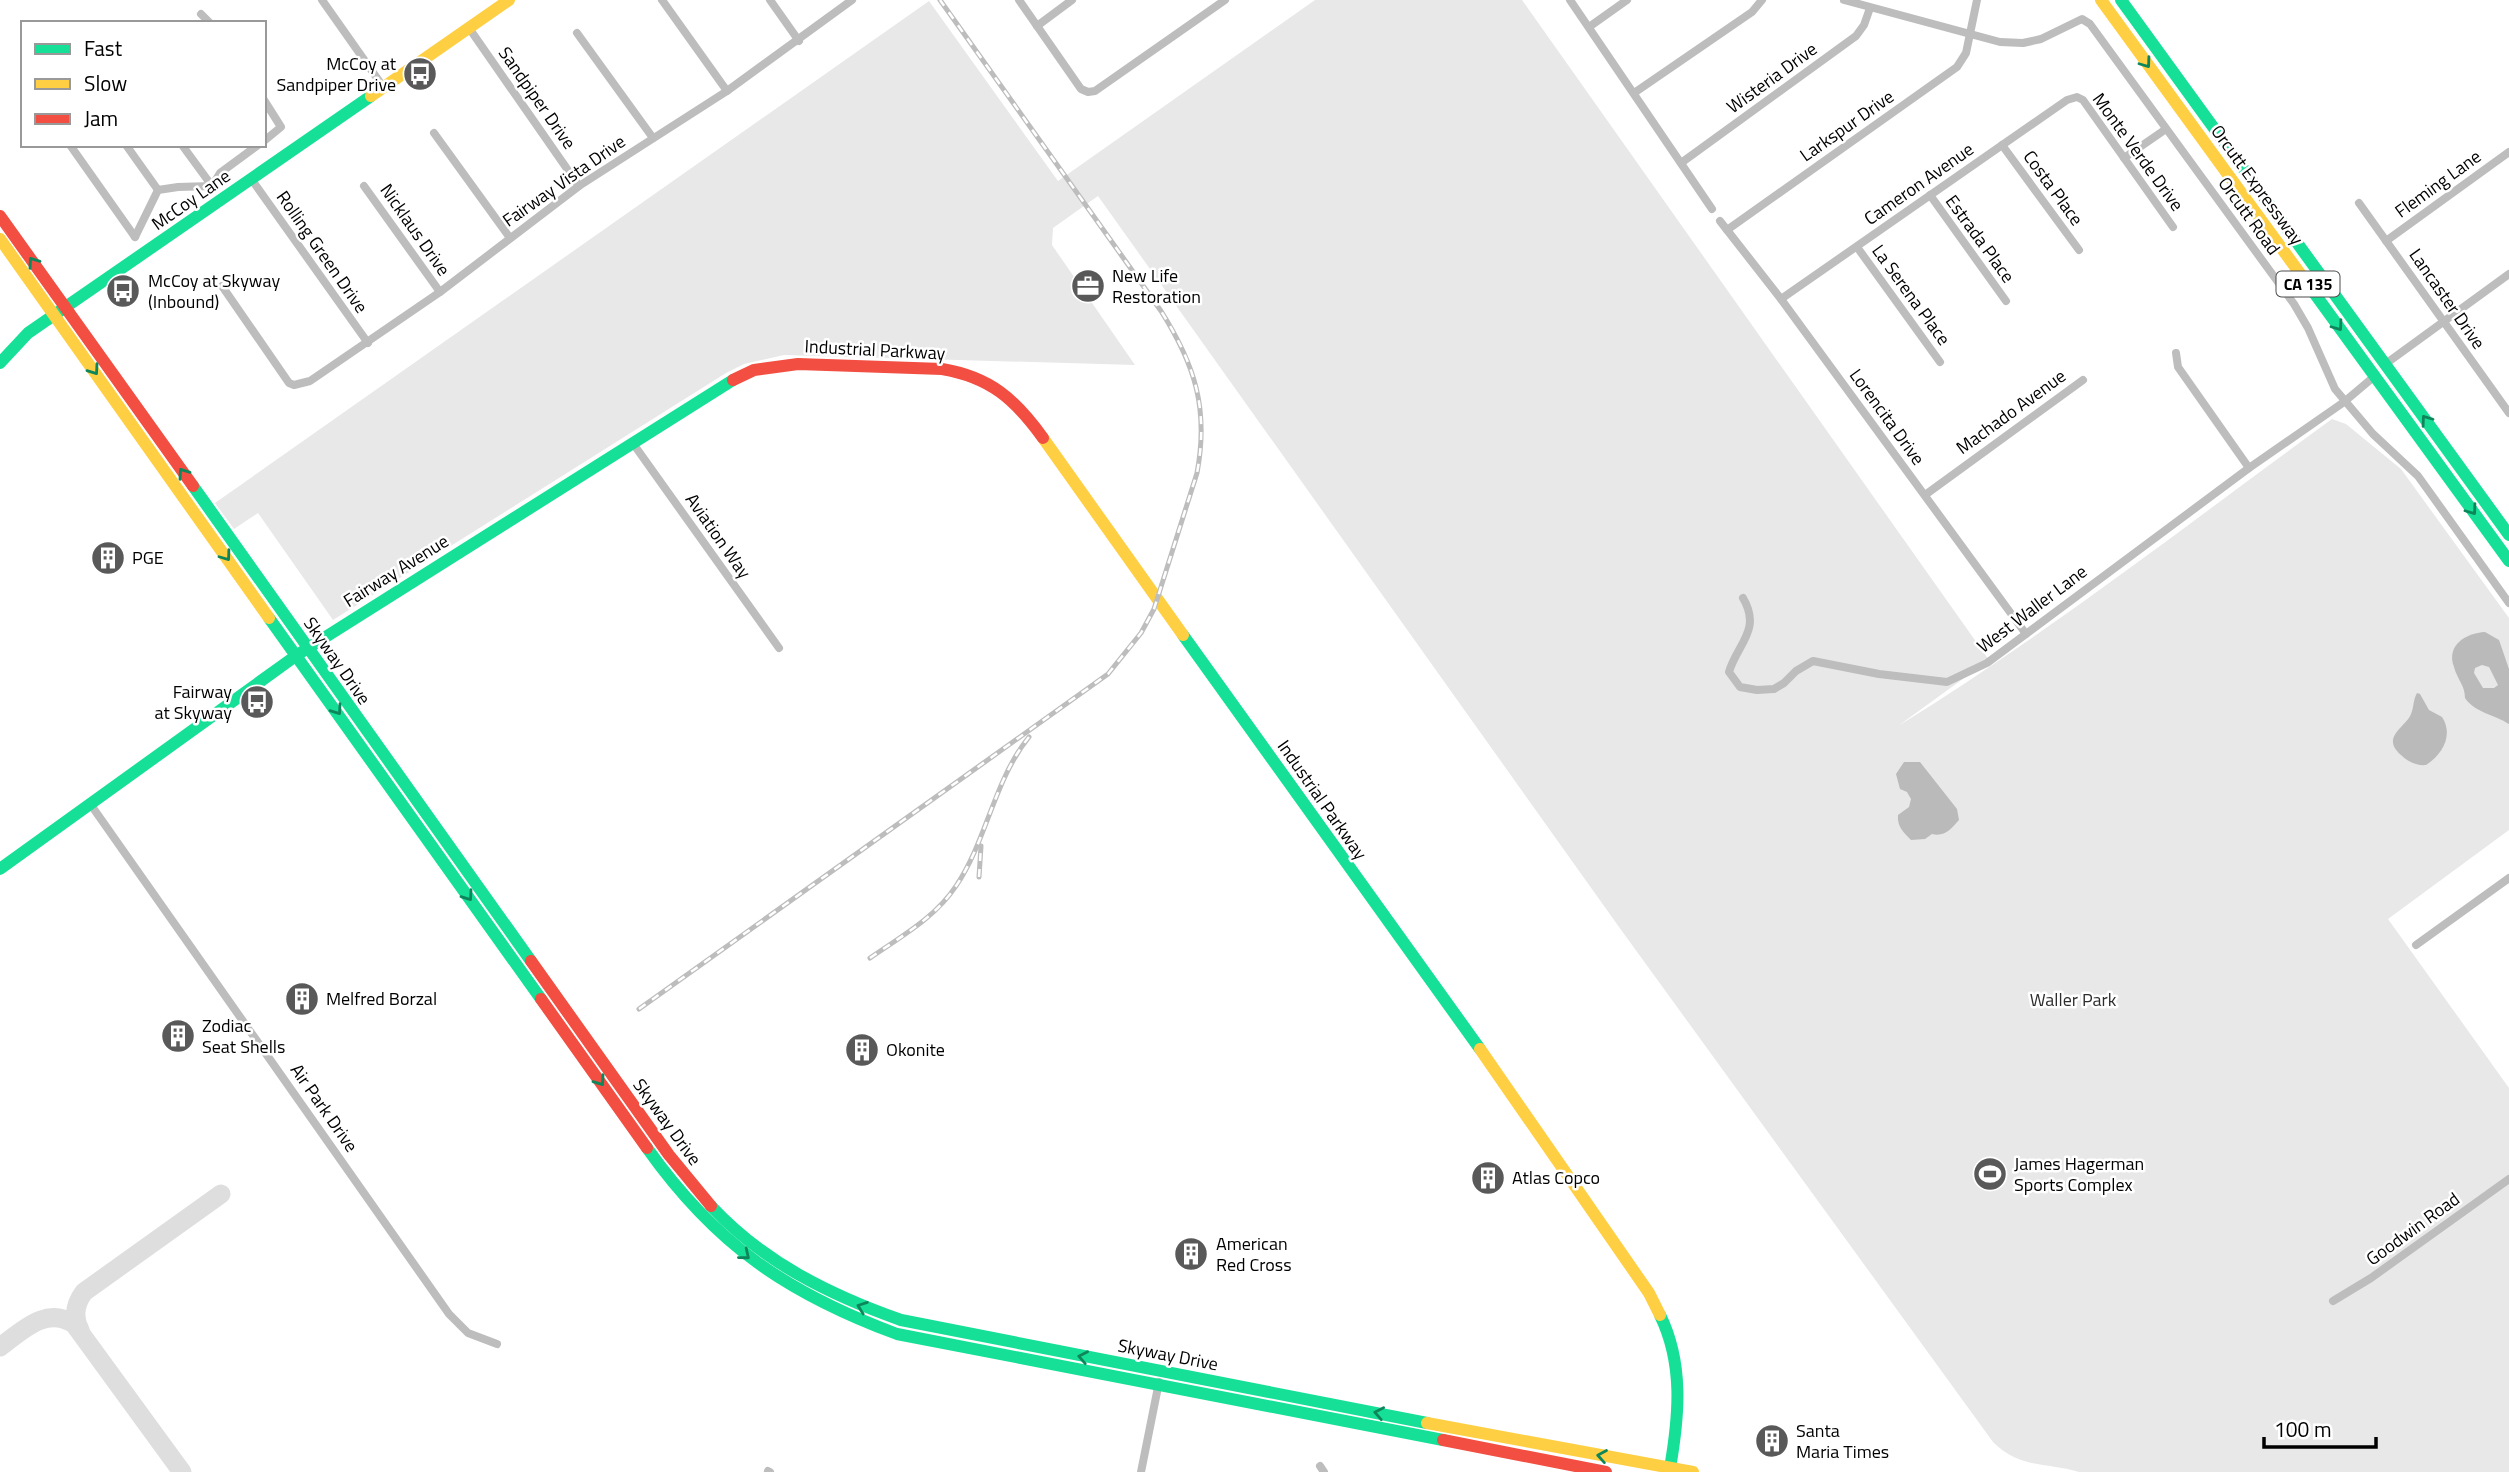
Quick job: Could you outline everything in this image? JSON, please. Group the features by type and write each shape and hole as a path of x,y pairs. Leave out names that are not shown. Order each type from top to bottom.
{"main road":[{"name":"McCoy Lane","path":"0,363 28,333 509,0"},
{"name":"Orcutt Expressway","path":"2111,2 2385,364 2509,534"},
{"name":"Orcutt Expressway","path":"2111,2 2509,561"},
{"name":"Skyway Drive","path":"0,216 60,311 302,651 663,1172 687,1201 746,1257 814,1301 897,1334 1160,1379 1606,1472"},
{"name":"Skyway Drive","path":"0,239 60,311"},
{"name":"Industrial Parkway","path":"754,370 819,364 942,369 965,373 983,380 1013,401 1038,431 1496,1072 1649,1293 1670,1334 1678,1382 1677,1428 1669,1470"},
{"name":"Fairway Avenue","path":"0,869 302,651 728,382 754,370"},
{"name":"Skyway Drive","path":"1160,1379 1311,1399 1669,1470 1693,1472"}],"street":[{"path":"322,0 384,88"},
{"path":"662,0 727,91"},
{"path":"770,0 799,41"},
{"name":"Fairway Vista Drive","path":"222,285 289,383 294,385 310,381 440,292 579,186 727,91 852,0"},
{"path":"1019,0 1081,89 1088,92 1095,91 1225,0"},
{"path":"1037,26 1072,0"},
{"path":"1570,0 1712,209"},
{"path":"1589,27 1627,0"},
{"path":"1634,93 1752,12 1762,0"},
{"path":"1844,0 1970,35"},
{"name":"Larkspur Drive","path":"1727,230 1957,67 1962,61 1970,35 1977,0"},
{"name":"Wisteria Drive","path":"1681,163 1856,36 1870,8"},
{"path":"201,14 208,21"},
{"name":"Orcutt Road","path":"1970,35 2000,42 2022,43 2051,35 2082,19 2090,24 2294,304 2308,328 2334,389 2373,434 2418,476 2509,603"},
{"name":"Sandpiper Drive","path":"470,28 579,186"},
{"path":"578,33 653,138"},
{"name":"Cameron Avenue","path":"1781,299 2067,100 2077,97"},
{"name":"Monte Verde Drive","path":"2077,97 2082,100 2173,227"},
{"path":"266,103 281,127 266,139"},
{"path":"2124,159 2165,129"},
{"path":"435,133 510,238"},
{"name":"Costa Place","path":"2002,145 2079,250"},
{"path":"127,147 158,190"},
{"path":"183,147 212,186"},
{"path":"242,147 247,154"},
{"path":"212,186 220,173 256,147"},
{"path":"72,148 135,237 158,190"},
{"name":"Fleming Lane","path":"2386,241 2509,152"},
{"name":"Rolling Green Drive","path":"251,180 368,343"},
{"path":"158,190 212,186"},
{"name":"Nicklaus Drive","path":"364,186 440,292"},
{"name":"Estrada Place","path":"1930,195 2006,302"},
{"name":"Lancaster Drive","path":"2358,203 2509,413"},
{"name":"Lorencita Drive","path":"1720,221 1781,299 2026,634"},
{"name":"La Serena Place","path":"1857,247 1940,362"},
{"name":"West Waller Lane","path":"1743,598 1751,618 1750,627 1729,672 1740,687 1774,689 1796,670 1813,661 1879,674 1947,682 1987,663 2249,468 2344,402 2385,364 2509,274"},
{"path":"2176,353 2178,367 2249,468"},
{"name":"Machado Avenue","path":"1925,495 2083,380"},
{"name":"Aviation Way","path":"632,442 779,649"},
{"name":"Air Park Drive","path":"91,805 449,1314 468,1333 497,1344"},
{"path":"2416,945 2509,878"},
{"name":"Goodwin Road","path":"2333,1301 2371,1278 2509,1179"},
{"path":"1141,1472 1160,1379"}],"green space":[{"name":"Waller Park","path":"1315,0 1522,0 1989,660 1898,726 2064,615 2332,419 2346,424 2401,469 2509,618 2509,830 2388,919 2509,1088 2509,1472 2079,1472 2023,1461 2003,1451 1993,1442 1619,927 1098,196 1053,228 1052,245 1135,365 784,355 744,364 333,620 258,513 234,529 215,503 929,1 1058,181"}],"shaded area":[{"path":"2485,632 2499,640 2509,669 2509,724 2469,703 2455,671 2452,659 2455,647 2471,635","holes":["2482,665 2489,667 2498,685 2494,688 2483,688 2474,673 2475,668"]},
{"path":"2417,693 2429,710 2442,717 2447,731 2441,750 2426,765 2407,760 2395,749 2393,743 2396,733 2411,714"},
{"path":"1904,762 1920,762 1957,809 1959,820 1947,832 1911,840 1901,829 1898,815 1909,807 1911,799 1907,792 1900,789 1896,774"}],"taxiway":[{"path":"80,1330 76,1311 84,1292 221,1194"},
{"path":"0,1347 35,1322 44,1319 64,1319 74,1324 182,1472"}],"railway":[{"path":"639,1009 1108,674 1141,633 1154,609 1197,473 1200,408 1190,369 1173,331 940,0"},
{"path":"870,958 938,908 956,886 976,849 1007,772 1029,737"},
{"path":"979,877 981,846"}],"traffic: fast":[{"path":"2121,0 2509,535"},
{"path":"0,363 28,333 371,96"},
{"path":"2312,290 2509,561"},
{"path":"0,869 297,655 733,380"},
{"path":"193,486 531,961"},
{"path":"269,618 541,999"},
{"path":"1183,635 1480,1049"},
{"path":"647,1148 700,1212 727,1239 757,1262 821,1301 897,1334 1443,1440"},
{"path":"711,1206 753,1244 799,1275 849,1300 901,1320 1427,1423"},
{"path":"1660,1315 1668,1334 1676,1371 1676,1429 1670,1468"}],"traffic: slow":[{"path":"371,96 509,0"},
{"path":"2101,0 2312,290"},
{"path":"0,239 269,618"},
{"path":"1043,438 1183,635"},
{"path":"1480,1049 1649,1293 1660,1315"},
{"path":"1427,1423 1693,1472"}],"traffic: jam":[{"path":"0,216 193,486"},
{"path":"733,380 754,370 798,364 942,369 974,378 1000,392 1022,412 1043,438"},
{"path":"531,961 669,1155 711,1206"},
{"path":"541,999 647,1148"},
{"path":"1443,1440 1606,1472"}],"place":[{"name":"McCoy at Sandpiper Drive","path":"420,74"},
{"name":"New Life Restoration","path":"1088,286"},
{"name":"McCoy at Skyway (Inbound)","path":"123,291"},
{"name":"PGE","path":"108,558"},
{"name":"Fairway at Skyway","path":"257,702"},
{"name":"Melfred Borzal","path":"302,999"},
{"name":"Zodiac Seat Shells","path":"178,1036"},
{"name":"Okonite","path":"862,1050"},
{"name":"James Hagerman Sports Complex","path":"1990,1174"},
{"name":"Atlas Copco","path":"1488,1178"},
{"name":"American Red Cross","path":"1191,1254"},
{"name":"Santa Maria Times","path":"1772,1441"}]}
